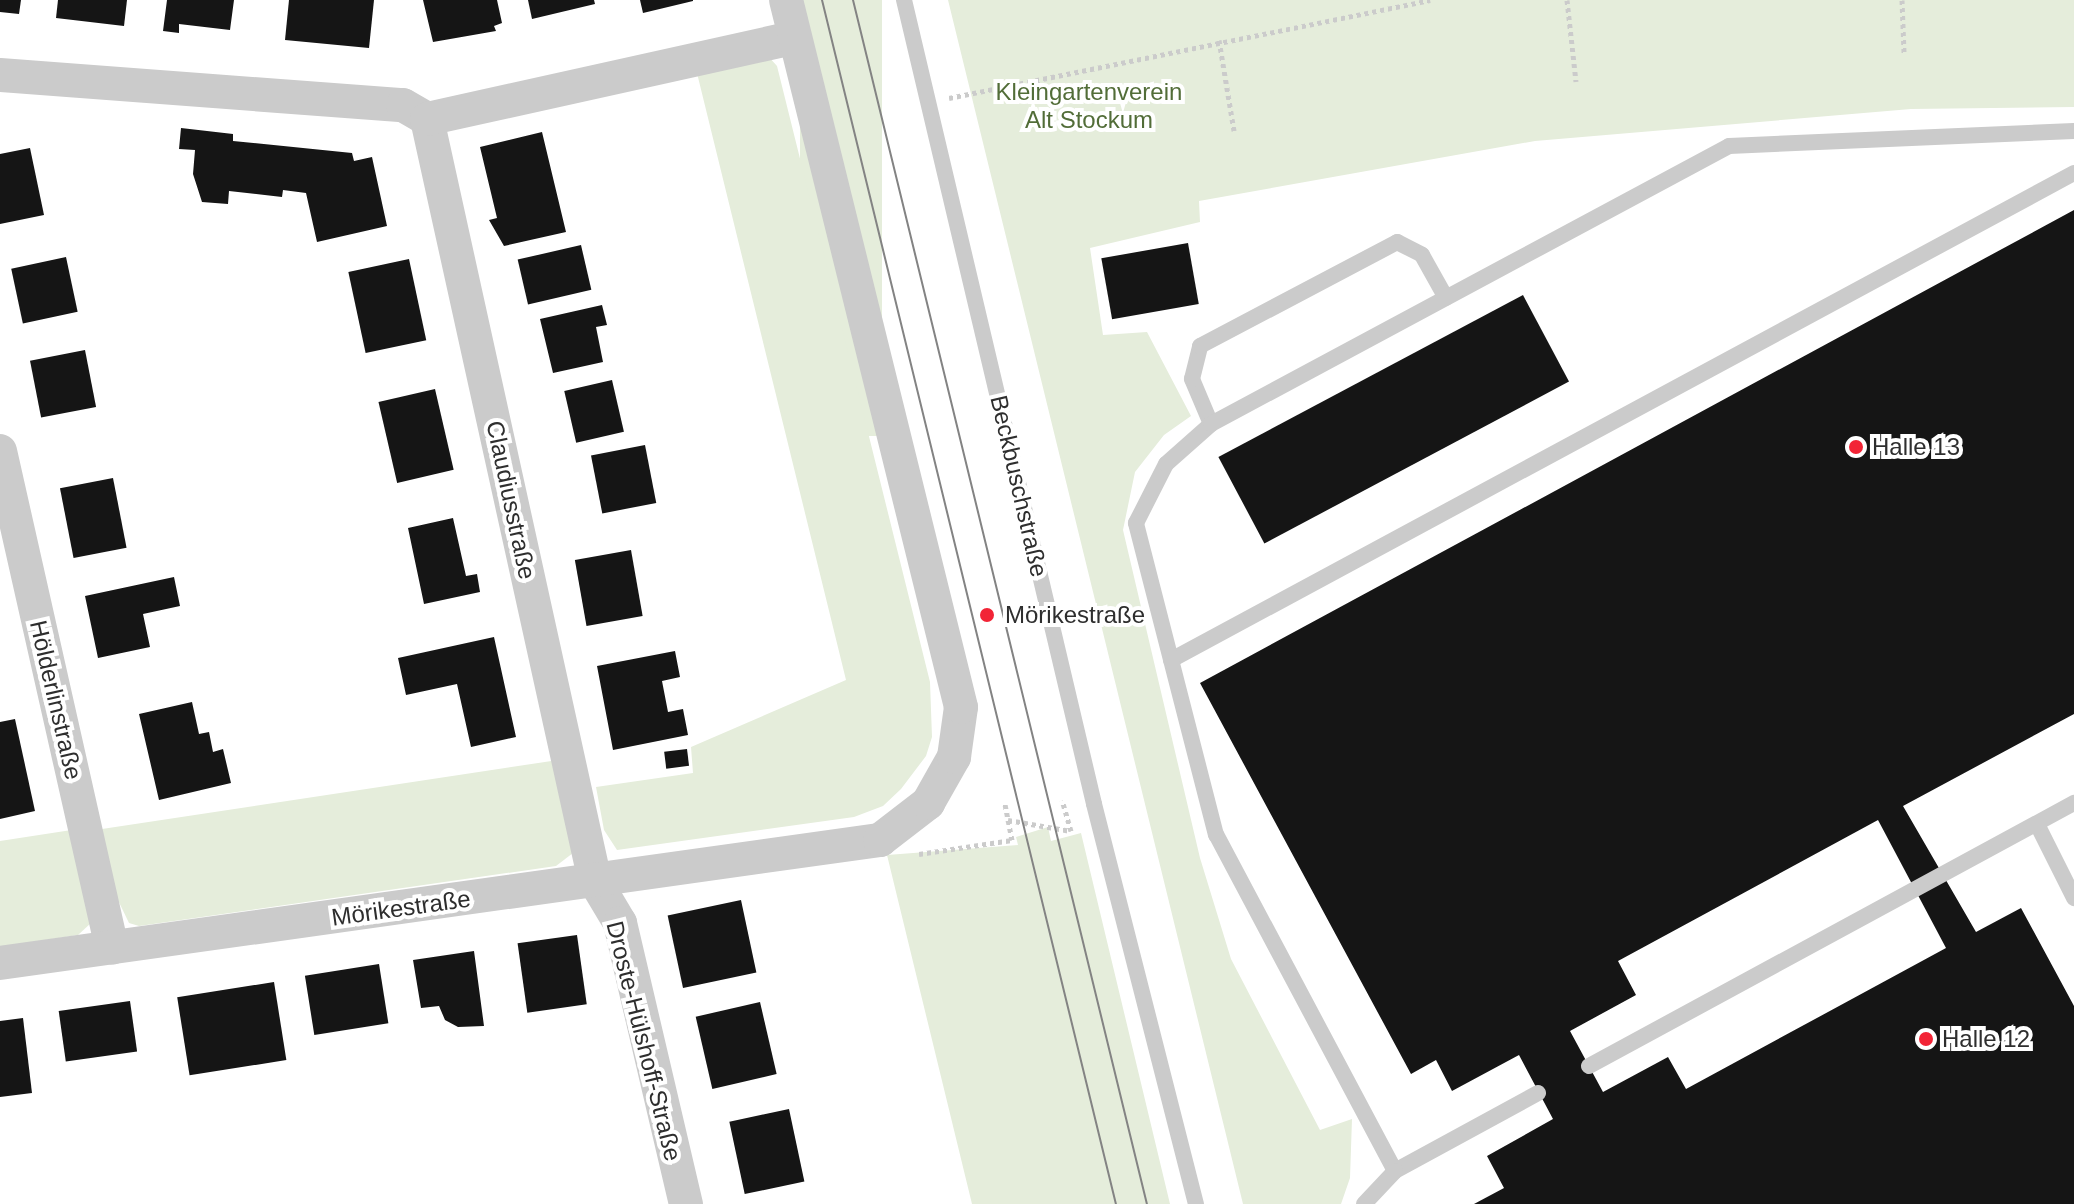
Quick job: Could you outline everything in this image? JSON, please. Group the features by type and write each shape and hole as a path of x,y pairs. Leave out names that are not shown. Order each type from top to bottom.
{"street":[{"path":"0,75 403,105 427,119 793,38 786,0"},
{"name":"Mörikestraße","path":"0,963 880,840 908,823 928,803 954,757 961,707 793,38"},
{"name":"Claudiusstraße","path":"427,119 595,881"},
{"name":"Hölderlinstraße","path":"0,451 112,948"},
{"name":"Droste-Hülshoff-Straße","path":"595,881 620,923 686,1204"}],"lane":[{"name":"Beckbuschstraße","path":"904,0 1094,804 1196,1204"},
{"path":"1395,1171 1216,835 1136,523 1166,464 1211,424 1729,146 2074,131"},
{"path":"1171,660 2074,173"},
{"path":"1211,424 1192,379 1200,346 1397,242 1422,255 1446,298"},
{"path":"1589,1066 2074,803"},
{"path":"2037,824 2074,898"},
{"path":"1364,1204 1395,1171 1538,1093"}],"path":[{"path":"929,103 1219,40 1430,0"},
{"path":"1567,0 1576,82"},
{"path":"1902,0 1904,53"},
{"path":"1219,40 1234,131"},
{"path":"1008,820 1071,831 1062,800"},
{"path":"908,823 918,854 1012,840 1005,804"}],"green space":[{"path":"800,0 882,0 882,436 800,436"},
{"name":"Kleingartenverein Alt Stockum","path":"948,0 2074,0 2074,107 1911,109 1535,141 1199,201 1200,222 1090,248 1103,335 1147,332 1191,416 1164,435 1135,472 1123,530 1200,858 1231,959 1320,1130 1352,1119 1350,1178 1341,1204 1243,1204"},
{"path":"768,56 777,66 930,682 932,737 926,756 901,789 883,806 854,817 617,850 604,830 596,787 693,773 691,747 846,680 695,65"},
{"path":"558,760 573,853 556,866 139,926 129,923 116,896 102,829"},
{"path":"1048,827 1051,841 1081,833 1170,1204 972,1204 887,855 1018,845 1016,837"},
{"path":"78,829 91,923 78,935 0,947 0,841"}],"building":[{"path":"0,0 21,0 19,14 0,12"},
{"path":"58,0 127,0 124,26 56,18"},
{"path":"167,0 234,0 230,30 179,24 179,33 163,31"},
{"path":"289,0 374,0 369,48 285,40"},
{"path":"423,0 497,0 502,23 494,26 496,31 433,42"},
{"path":"528,0 594,0 595,4 532,19"},
{"path":"640,0 693,0 693,1 643,13"},
{"path":"181,128 233,134 233,141 352,153 354,161 372,157 387,226 317,242 306,193 283,190 282,197 229,191 228,204 202,202 193,174 195,150 179,149"},
{"path":"542,132 566,232 504,246 489,220 497,218 480,147"},
{"path":"30,148 44,215 0,224 0,154"},
{"name":"Halle 13","path":"2074,210 2074,714 1903,806 1976,932 2021,908 2074,1006 2074,1204 1474,1204 1504,1188 1487,1156 1553,1119 1519,1055 1452,1091 1436,1060 1411,1074 1200,683","holes":["1878,820 1946,948 1686,1089 1668,1057 1603,1092 1570,1031 1636,995 1618,961"]},
{"path":"1188,243 1199,304 1112,319 1101,258"},
{"path":"581,245 591,290 528,304 518,260"},
{"path":"66,257 78,312 23,323 11,269"},
{"path":"409,259 426,340 366,353 348,272"},
{"path":"1523,295 1569,382 1264,543 1218,457"},
{"path":"602,305 607,325 596,327 603,362 553,373 540,319"},
{"path":"85,350 96,407 41,418 30,361"},
{"path":"612,380 624,432 576,443 564,391"},
{"path":"435,389 454,470 397,483 378,402"},
{"path":"645,445 656,503 602,513 591,455"},
{"path":"113,478 127,548 74,558 60,488"},
{"path":"453,518 466,576 477,574 480,592 424,604 408,528"},
{"path":"631,550 643,616 587,626 575,560"},
{"path":"174,577 180,606 143,614 150,647 98,658 85,596"},
{"path":"494,637 516,737 471,747 457,684 406,695 398,658"},
{"path":"675,651 680,677 662,681 668,712 683,709 688,735 613,750 597,666"},
{"path":"192,702 199,734 209,732 213,752 223,749 231,783 159,800 139,714"},
{"path":"15,719 35,811 0,819 0,722"},
{"path":"687,749 689,766 666,769 664,752"},
{"path":"741,900 756,972 683,988 668,916"},
{"path":"577,935 587,1004 527,1013 518,943"},
{"path":"474,951 484,1026 458,1027 445,1020 439,1006 421,1008 413,960"},
{"path":"379,964 388,1023 314,1035 305,976"},
{"path":"274,982 286,1060 190,1075 177,997"},
{"path":"130,1001 137,1052 66,1062 59,1011"},
{"path":"760,1002 777,1074 712,1089 696,1017"},
{"path":"23,1018 32,1093 0,1097 0,1021"},
{"path":"789,1109 804,1181 745,1194 729,1122"}],"tram line":[{"path":"822,0 1116,1204"},
{"path":"853,0 1147,1204"}],"place":[{"name":"Halle 13","path":"1856,447"},
{"name":"Mörikestraße","path":"987,615"},
{"name":"Halle 12","path":"1926,1039"}]}
